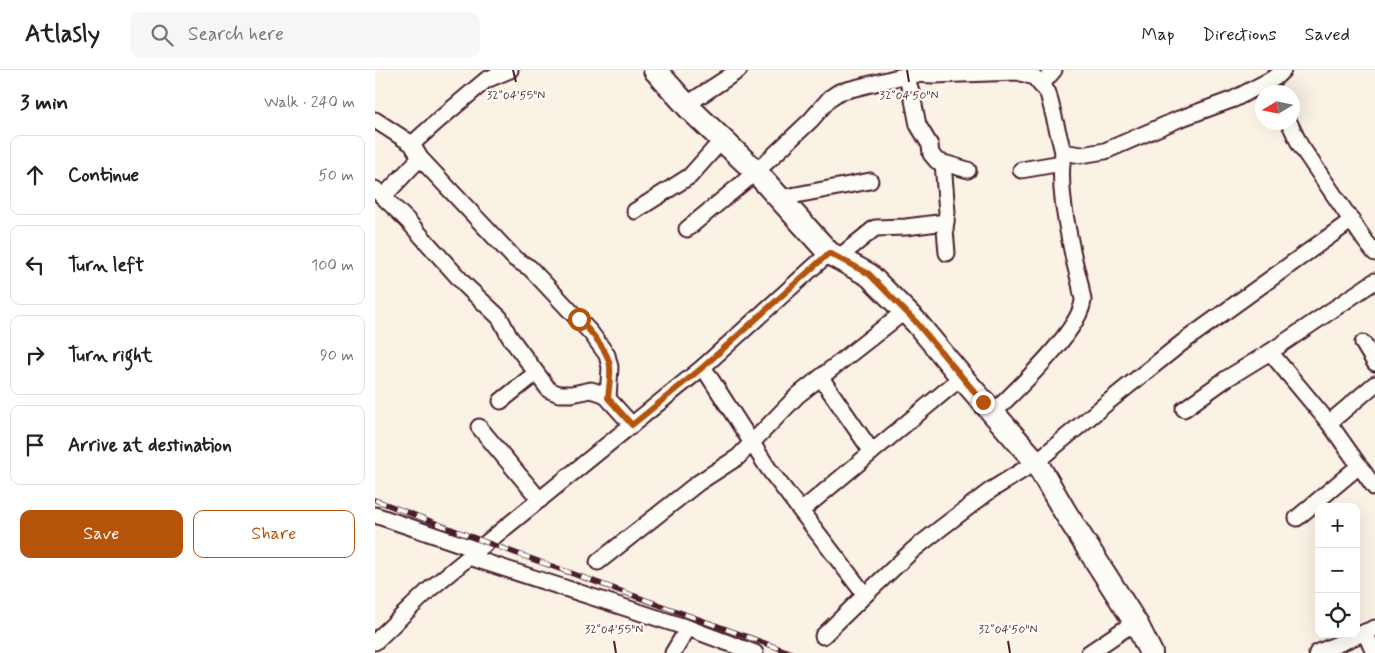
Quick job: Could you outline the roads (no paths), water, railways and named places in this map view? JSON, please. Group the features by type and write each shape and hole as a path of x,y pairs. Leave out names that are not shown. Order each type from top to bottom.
{"street":[{"path":"411,144 486,80 510,70"},
{"path":"655,70 686,106 756,172 834,255 869,274 916,322 962,378 1036,462 1065,512 1135,622 1151,653"},
{"path":"686,106 739,70"},
{"path":"1041,85 1054,70"},
{"path":"1272,85 1276,77 1283,70"},
{"path":"687,229 756,172 811,120 830,98 839,92 916,73 934,75 1018,72 1034,77 1048,93 1063,158 1064,199 1073,256 1083,300 1077,319 1064,337 1037,369 993,413"},
{"path":"916,73 912,95 918,124 930,145 931,154 937,161 968,170"},
{"path":"1021,170 1063,158 1105,151 1179,119 1255,92"},
{"path":"375,120 411,144 420,158 515,259 530,268 591,333 607,355 610,367 608,398"},
{"path":"1293,130 1300,145 1375,253"},
{"path":"635,211 689,176 722,140"},
{"path":"420,158 379,193 407,220 466,286 500,318 509,336 549,390 559,394 572,394 591,390 604,394 632,425"},
{"path":"943,163 947,212 945,244 947,253"},
{"path":"780,198 871,181"},
{"path":"823,636 913,550 991,490 1036,462 1183,342 1351,220"},
{"path":"375,642 430,589 703,367 834,255 875,228 906,227 946,222"},
{"path":"1185,409 1226,378 1270,352 1375,281"},
{"path":"598,562 699,483 738,457 798,395 905,311"},
{"path":"1363,343 1375,364"},
{"path":"1270,352 1329,423 1375,488"},
{"path":"703,367 767,468 865,595"},
{"path":"501,401 536,373"},
{"path":"821,378 872,452"},
{"path":"801,510 962,378"},
{"path":"1329,423 1375,384"},
{"path":"479,427 540,500"},
{"path":"1297,518 1359,466"},
{"path":"375,515 474,553 755,653"},
{"path":"1089,653 1135,622"},
{"path":"673,653 688,628"},
{"path":"1317,653 1370,630 1375,653"}],"railway":[{"path":"375,500 792,653"}]}
